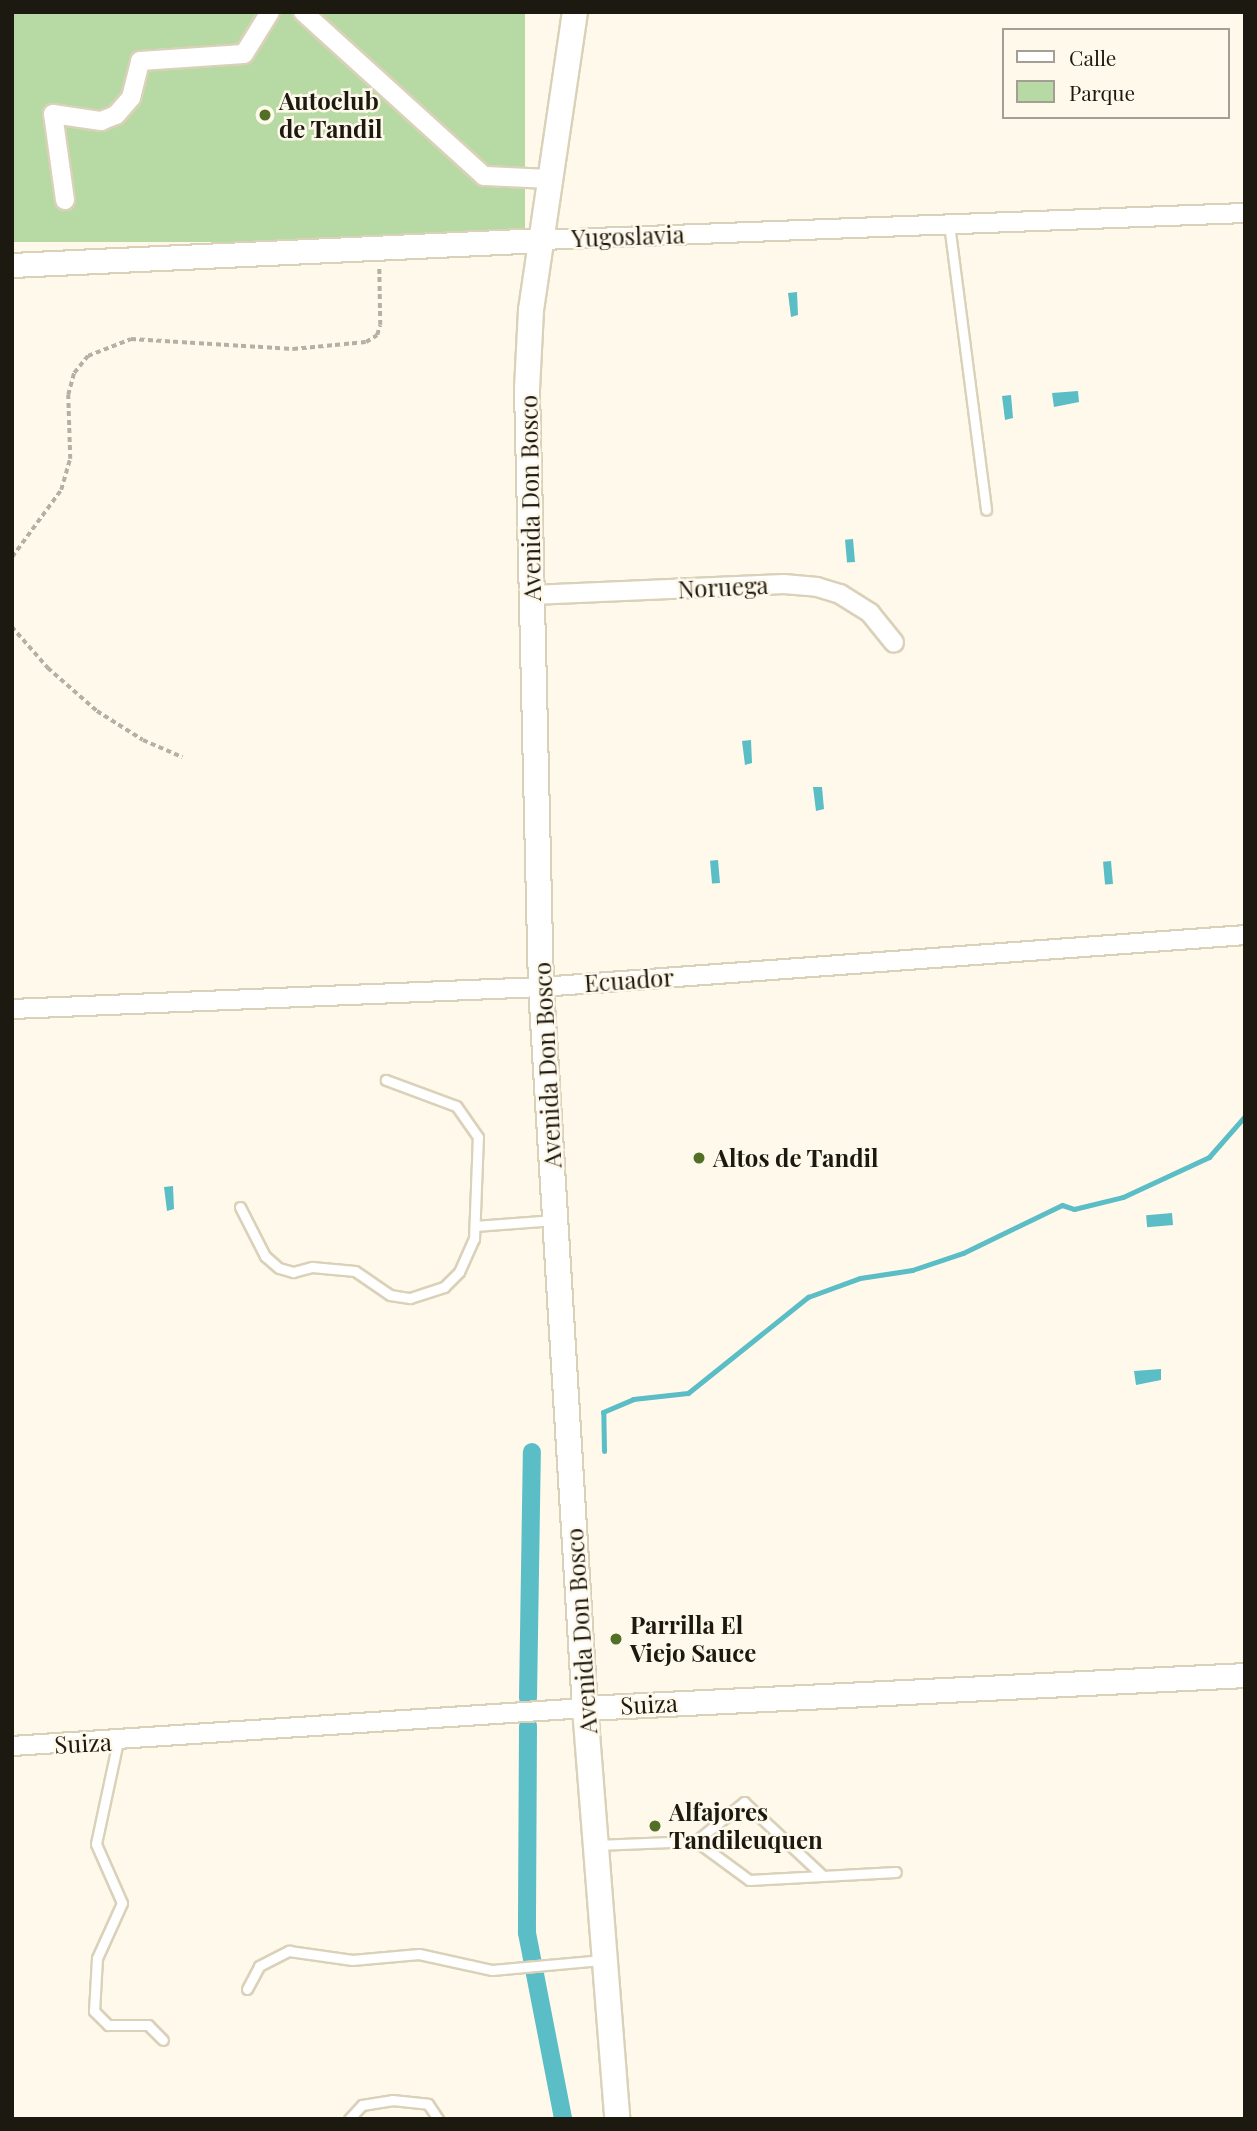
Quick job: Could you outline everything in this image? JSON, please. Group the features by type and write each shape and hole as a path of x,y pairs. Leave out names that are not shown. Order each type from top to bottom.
{"main road":[{"name":"Avenida Don Bosco","path":"575,12 542,240 527,389 531,595 541,987 585,1708 617,2119"}],"street":[{"path":"65,200 53,114 101,121 116,115 131,98 140,61 244,54 270,12"},
{"path":"303,12 484,176 551,179"},
{"name":"Yugoslavia","path":"12,265 542,240 1245,213"},
{"name":"Noruega","path":"531,595 784,584 817,587 841,594 870,614 894,643"},
{"name":"Ecuador","path":"12,1009 541,987 1245,935"},
{"name":"Suiza","path":"12,1746 585,1708 1245,1675"}],"lane":[{"path":"949,225 986,510"},
{"path":"240,1207 265,1255 279,1268 293,1272 312,1267 355,1271 390,1294 410,1298 429,1295 459,1272 476,1226 480,1162 478,1137 470,1122 456,1106 386,1080"},
{"path":"476,1226 556,1220"},
{"path":"118,1741 96,1844 122,1903 97,1958 94,2011 108,2025 148,2025 163,2040"},
{"path":"595,1845 696,1841 744,1802 823,1876"},
{"path":"696,1841 750,1880 896,1872"},
{"path":"247,1989 260,1966 289,1951 352,1960 419,1954 492,1970 603,1960"},
{"path":"349,2119 362,2105 392,2100 428,2104 438,2119"}],"path":[{"path":"12,558 61,490 70,460 68,395 74,373 88,356 131,339 293,349 366,342 377,335 380,325 379,247"},
{"path":"12,626 48,668 97,711 182,757"}],"green space":[{"name":"Autoclub de Tandil","path":"12,12 525,12 525,242 12,242"}],"water":[{"path":"797,292 798,315 791,317 788,293"},
{"path":"1078,391 1079,402 1054,407 1052,393"},
{"path":"1011,395 1013,418 1005,420 1002,396"},
{"path":"853,539 855,562 847,563 845,540"},
{"path":"751,740 752,763 745,765 742,741"},
{"path":"813,787 822,787 824,809 816,811"},
{"path":"718,860 720,883 712,884 710,861"},
{"path":"1111,861 1113,884 1105,885 1103,862"},
{"path":"173,1186 174,1209 167,1211 164,1187"},
{"path":"1172,1213 1173,1225 1147,1227 1146,1215"},
{"path":"1161,1369 1161,1380 1136,1385 1134,1371"}],"waterway":[{"path":"604,1451 603,1412 633,1399 688,1393 808,1297 860,1278 912,1270 963,1253 1062,1205 1074,1209 1123,1197 1209,1157 1245,1116"},
{"path":"528,1698 532,1452"},
{"path":"528,1726 527,1933 563,2119"}],"place":[{"name":"Autoclub de Tandil","path":"265,115"},
{"name":"Altos de Tandil","path":"699,1158"},
{"name":"Parrilla El Viejo Sauce","path":"616,1639"},
{"name":"Alfajores Tandileuquen","path":"655,1826"}]}
